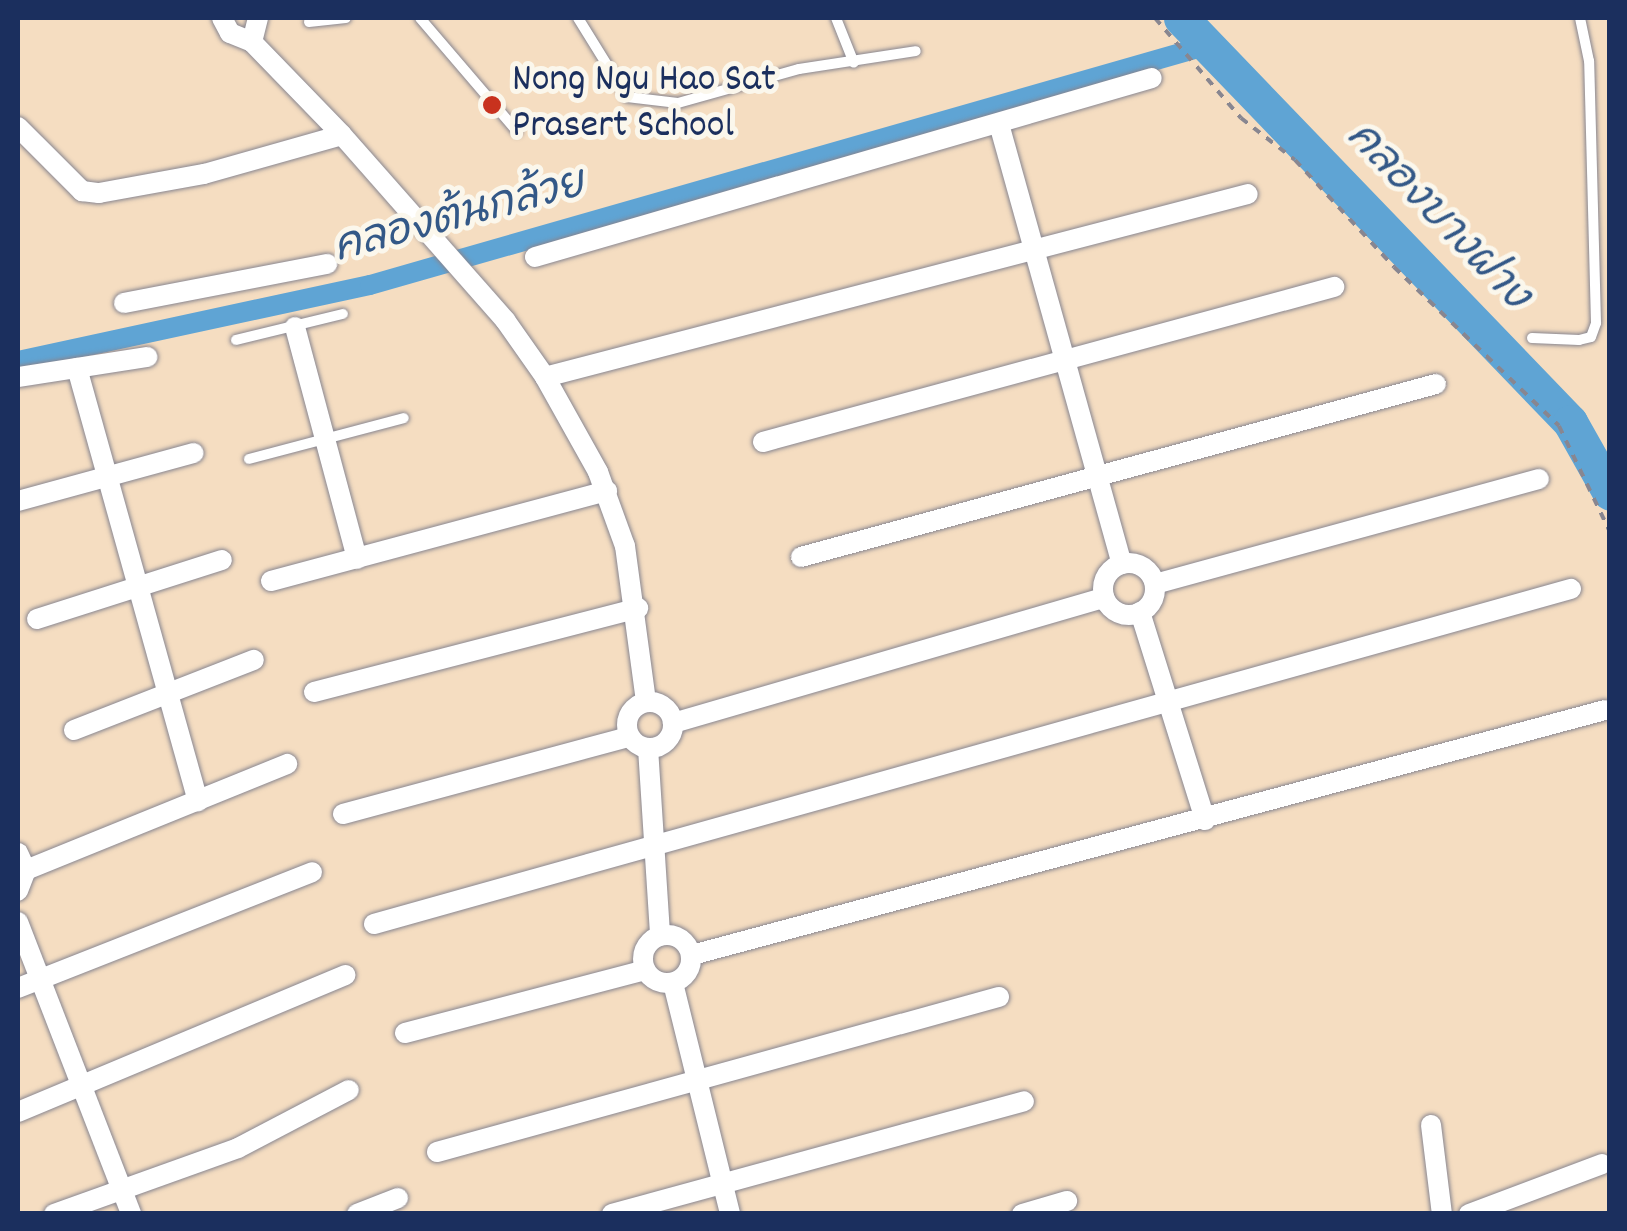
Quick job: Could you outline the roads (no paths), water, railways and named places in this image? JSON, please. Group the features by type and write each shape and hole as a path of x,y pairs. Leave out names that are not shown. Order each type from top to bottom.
{"street":[{"path":"222,18 230,33 252,42 342,135 505,320 545,376 607,491 638,608 646,702"},
{"path":"252,42 258,18"},
{"path":"536,257 1152,78"},
{"path":"999,124 1062,361 1122,564"},
{"path":"18,127 82,191 99,193 204,174 342,135"},
{"path":"545,376 1034,244 1248,194"},
{"path":"124,303 327,264"},
{"path":"763,442 1334,287"},
{"path":"295,326 357,559"},
{"path":"18,377 146,357"},
{"path":"77,368 111,478 198,801"},
{"path":"801,556 1436,384"},
{"path":"18,502 194,454"},
{"path":"1155,584 1539,479"},
{"path":"271,581 607,491"},
{"path":"37,619 222,560"},
{"path":"1122,564 1147,569 1155,584 1152,601 1140,612 1123,614 1104,598 1108,573 1122,564"},
{"path":"374,924 654,844 913,778 1571,589"},
{"path":"673,724 1104,598"},
{"path":"314,692 638,608"},
{"path":"1140,612 1205,820"},
{"path":"74,730 165,690 254,660"},
{"path":"646,702 668,709 673,724 669,738 648,748"},
{"path":"630,737 628,715 646,702"},
{"path":"692,955 1605,710"},
{"path":"343,814 630,737 648,748"},
{"path":"648,748 660,936 644,954 645,970 657,981 673,983 686,975 692,955"},
{"path":"18,891 22,862 198,801 287,764"},
{"path":"18,988 312,872"},
{"path":"18,922 132,1214"},
{"path":"660,936 682,940 692,955"},
{"path":"405,1033 645,970"},
{"path":"18,1112 344,975"},
{"path":"673,983 730,1214"},
{"path":"437,1152 998,997"},
{"path":"54,1214 238,1148 349,1090"},
{"path":"612,1214 1024,1101"},
{"path":"1431,1125 1442,1214"},
{"path":"1469,1214 1602,1164"},
{"path":"357,1214 398,1198"},
{"path":"1022,1214 1066,1201"}],"lane":[{"path":"309,22 346,18"},
{"path":"420,18 518,131"},
{"path":"578,18 628,97 678,103 799,69 916,52"},
{"path":"836,18 854,63"},
{"path":"1532,338 1579,340 1591,337 1596,323 1589,61 1580,18"},
{"path":"236,340 343,314"},
{"path":"249,459 404,418"}],"waterway":[{"name":"คลองบางฝาง","path":"1181,18 1570,422 1610,493"},
{"name":"คลองต้นกล้วย","path":"18,361 370,285 1205,46"}],"place":[{"name":"Nong Ngu Hao Sat Prasert School","path":"492,105"}]}
